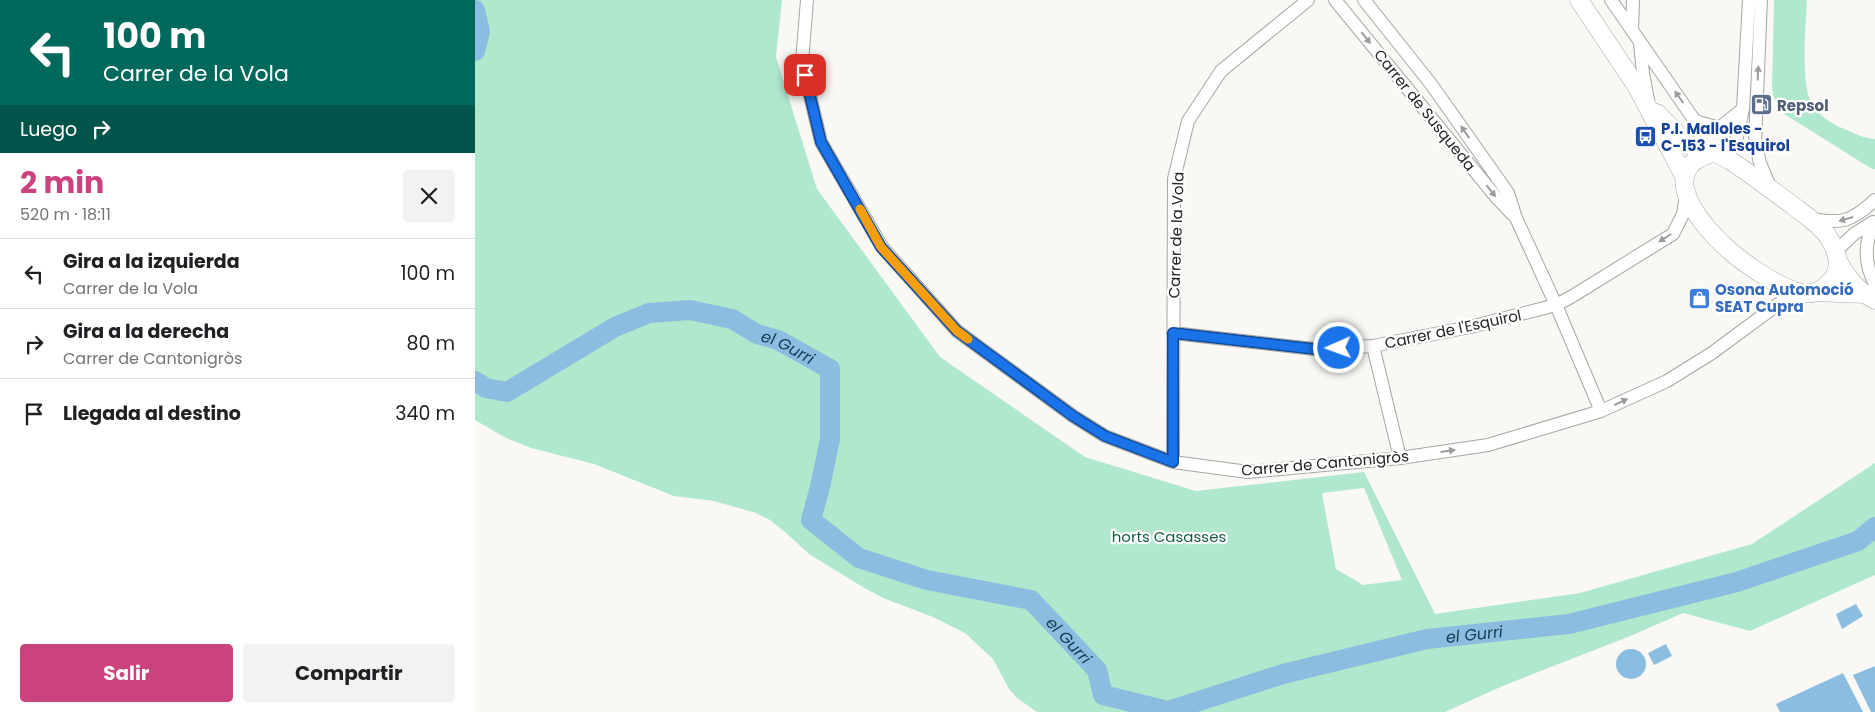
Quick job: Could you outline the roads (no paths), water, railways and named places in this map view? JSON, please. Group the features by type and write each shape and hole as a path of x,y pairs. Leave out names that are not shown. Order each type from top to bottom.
{"street":[{"name":"Carrer de Cantonigròs","path":"807,0 802,62 821,142 881,247 957,331 1073,416 1105,436 1173,462 1248,472 1400,458 1487,445 1601,411 1667,380 1712,353 1785,299 1808,293"},
{"name":"Carrer de la Vola","path":"1173,462 1175,179 1188,121 1221,71 1307,0"},
{"name":"Carrer de Susqueda","path":"1335,0 1515,218"},
{"name":"Carrer de Susqueda","path":"1364,0 1431,84 1508,193 1515,218 1556,305 1601,411"},
{"path":"1579,0 1648,102 1685,142 1712,155 1731,160 1811,219 1828,236 1848,278 1871,293"},
{"path":"1611,0 1695,121 1719,128 1743,109"},
{"path":"1633,0 1636,36 1648,102"},
{"path":"1684,176 1691,163 1700,157 1712,155 1736,141 1743,109 1749,0"},
{"path":"1761,0 1755,142 1760,163 1771,189"},
{"path":"1637,87 1684,176 1686,196 1704,224 1729,251 1753,268 1785,286 1808,293 1871,293"},
{"name":"Carrer de l'Esquirol","path":"1173,333 1314,349 1373,346 1470,327 1556,305 1673,234 1683,214 1686,196"},
{"path":"1811,219 1843,221 1855,216 1875,200"},
{"path":"1808,293 1828,285 1836,273 1837,256 1854,234 1869,226 1875,219"},
{"path":"1871,293 1867,254 1869,232 1875,224"},
{"path":"1373,346 1400,458"}],"water":[{"path":"1856,604 1863,616 1842,629 1836,614"},
{"path":"1666,644 1672,656 1654,665 1648,653"},
{"path":"1631,649 1642,653 1646,664 1642,675 1631,679 1620,675 1616,664 1620,653"},
{"path":"1875,666 1875,712 1871,712 1853,675"},
{"path":"1843,673 1863,712 1780,712 1776,704"}],"waterway":[{"name":"el Gurri","path":"475,10 480,31 475,51"},
{"name":"el Gurri","path":"475,381 486,388 507,392 615,327 649,313 690,310 732,319 757,334 778,340 830,369 830,439 811,520 859,558 927,580 1031,600 1097,670 1103,695 1168,711 1283,674 1427,639 1569,624 1737,582 1858,541 1875,527"}],"place":[{"name":"Repsol","path":"1761,105"},
{"name":"P.I. Malloles - C-153 - l'Esquirol","path":"1645,137"},
{"name":"Osona Automoció SEAT Cupra","path":"1699,298"}],"park label":[{"name":"horts Casasses","path":"1169,536"}]}
